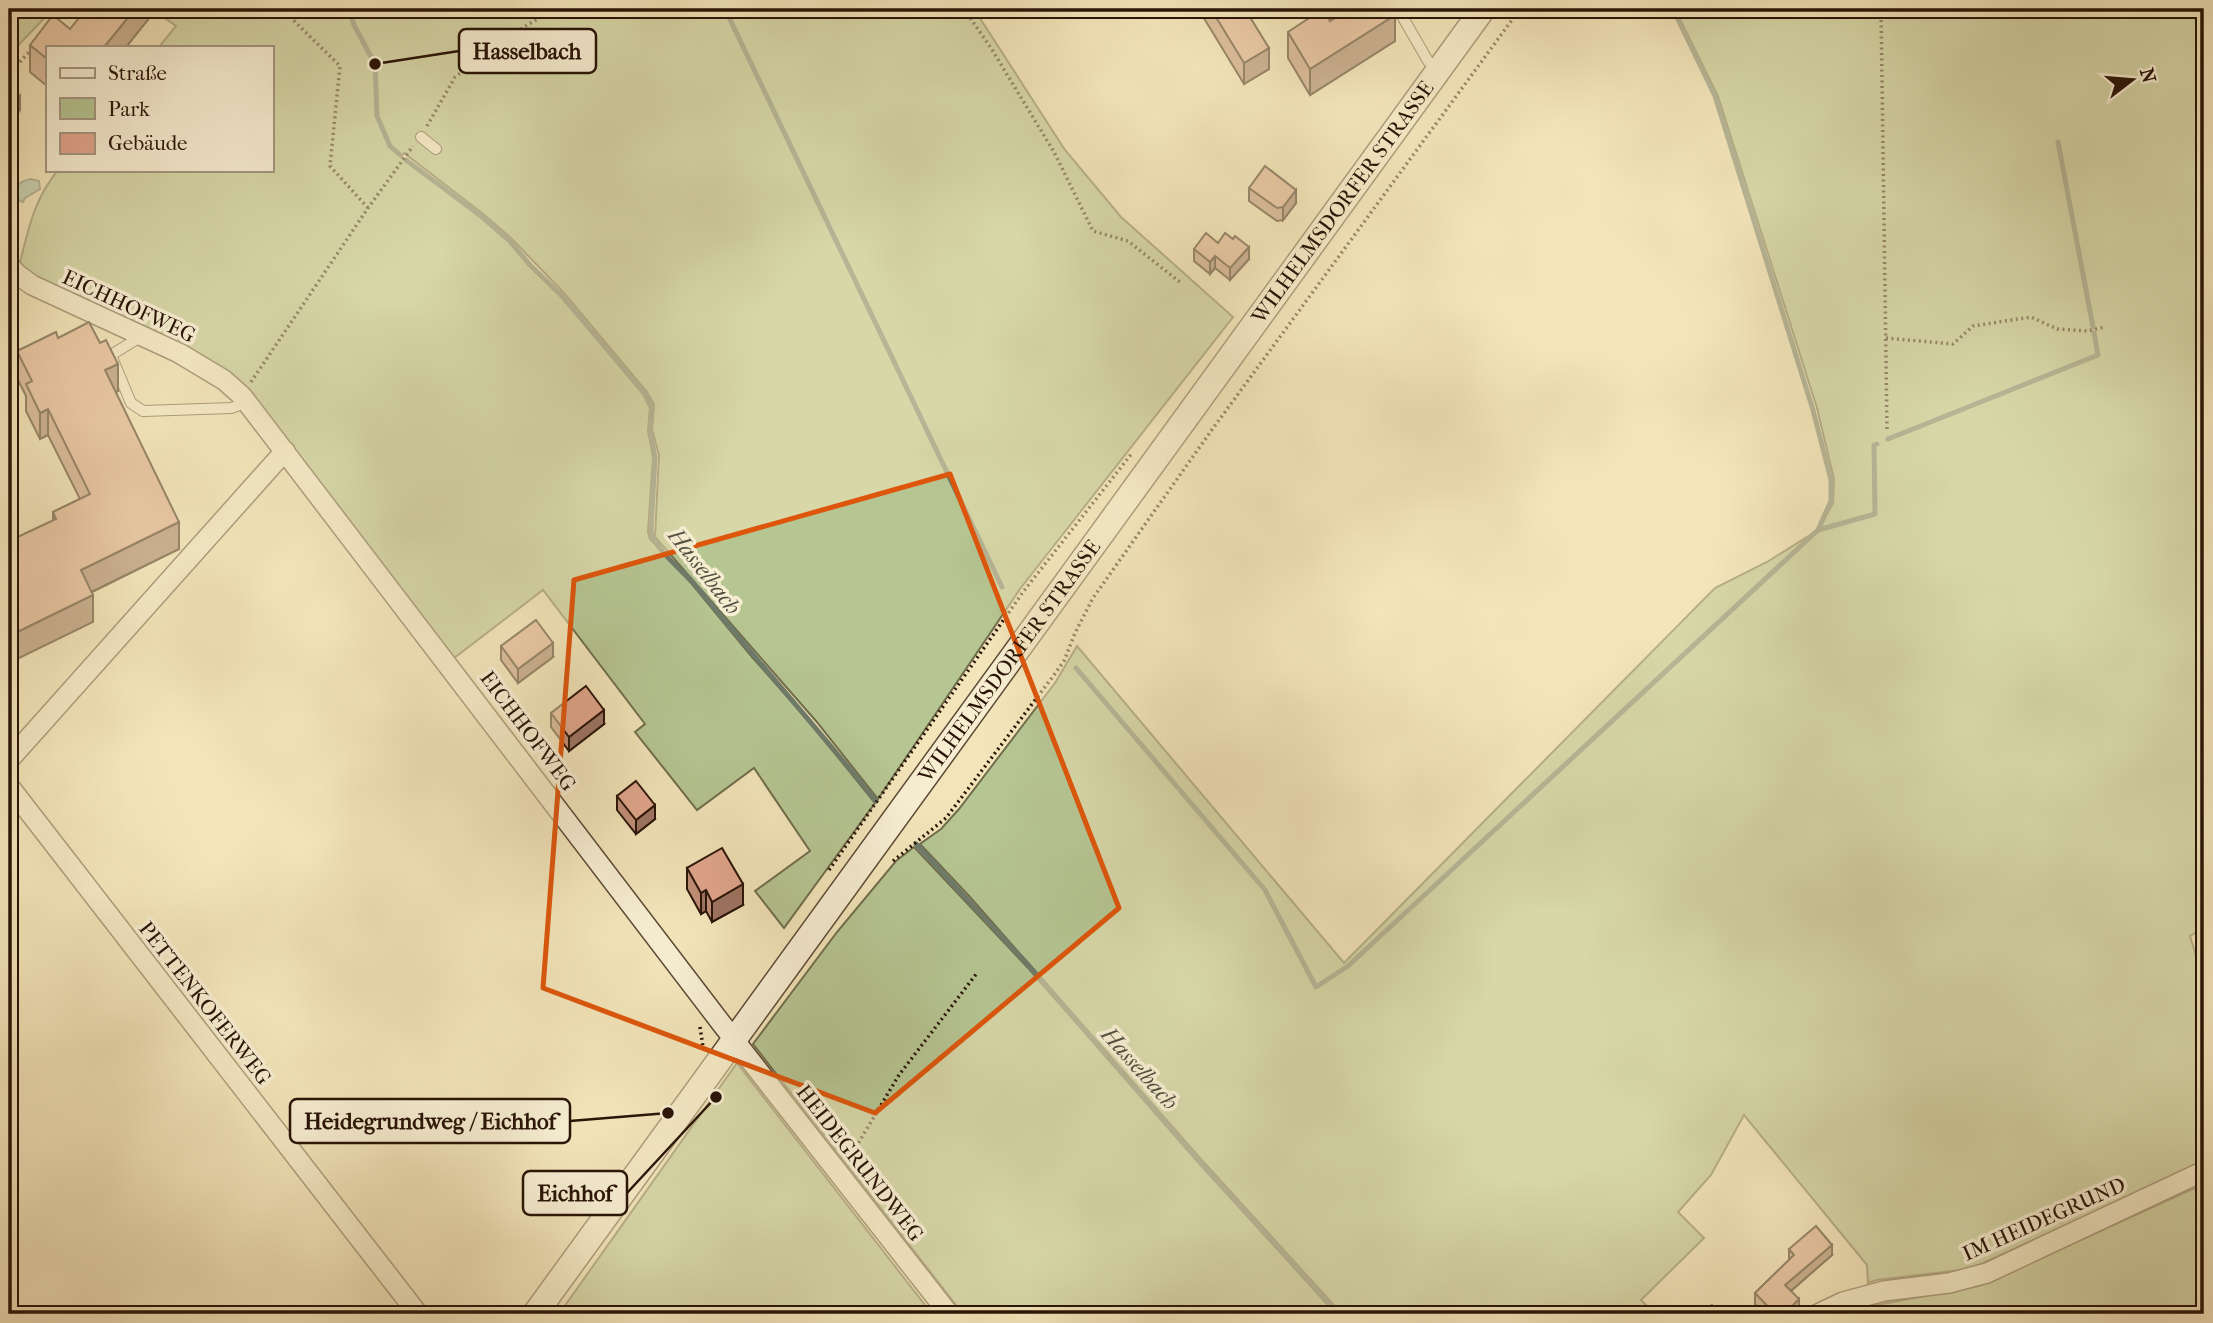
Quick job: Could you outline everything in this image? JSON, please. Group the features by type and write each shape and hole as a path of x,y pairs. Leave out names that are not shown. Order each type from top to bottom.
{"street":[{"name":"WILHELMSDORFER STRASSE","path":"534,1314 1483,9"},
{"name":"EICHHOFWEG","path":"9,265 16,274 32,285 179,353 223,380 243,396 734,1039"},
{"path":"9,760 285,451"},
{"name":"PETTENKOFERWEG","path":"9,786 418,1314"},
{"name":"HEIDEGRUNDWEG","path":"734,1039 949,1314"},
{"name":"IM HEIDEGRUND","path":"1818,1314 1843,1301 1884,1291 1948,1283 1987,1273 2204,1171"}],"lane":[{"path":"1398,9 1429,61 1438,69"},
{"path":"421,137 436,149"},
{"path":"142,336 111,355 131,403 143,411 231,408 237,406 243,396"}],"path":[{"path":"53,25 66,9"},
{"path":"282,9 340,66 330,166 368,208"},
{"path":"243,396 368,208 421,137 456,77 524,27 555,9"},
{"path":"964,9 1054,152 1093,230 1128,241 1181,283"},
{"path":"888,867 897,856 946,818 1054,675 1064,661 1093,598 1211,431 1520,9"},
{"path":"1881,9 1887,429"},
{"path":"16,66 35,46"},
{"path":"1886,338 1953,344 1973,326 2031,317 2057,329 2088,331 2104,327"},
{"path":"825,876 1023,592 1132,452"},
{"path":"840,1174 899,1075 977,973"}],"highlighted area":[{"path":"950,474 1119,908 875,1113 543,988 574,580"}],"green space":[{"path":"9,9 53,9 9,55"},
{"path":"152,9 974,9 1065,150 1121,217 1233,317 1020,589 878,799 816,721 655,537 659,455 652,429 654,404 647,392 564,293 511,238 404,153 401,157 508,241 530,267 560,295 643,394 650,408 648,431 653,457 648,532 650,539 682,572 875,803 784,928 755,891 810,851 754,768 697,810 635,732 645,724 543,590 454,658 245,387 39,281 19,266 37,204 57,172 273,172 273,46 160,46 176,26"},
{"path":"1675,9 2204,9 2204,928 2190,936 2204,982 2204,1162 1970,1269 1868,1283 1867,1265 1744,1115 1711,1175 1678,1212 1704,1238 1641,1300 1655,1314 1342,1314 920,844 941,829 959,809 1055,683 1077,646 1344,963 1715,588 1767,562 1818,530 1833,503 1834,479 1817,408 1718,96"},
{"path":"914,847 1029,969 1336,1314 963,1314 753,1044 837,932 896,861"},
{"path":"737,1063 932,1314 559,1314"},
{"path":"2204,1184 2204,1314 1848,1314 1871,1306 1979,1286"}],"shaded area":[{"path":"31,179 39,181 40,189 23,202 11,197 18,185"}],"building":[{"path":"86,9 135,9 105,46 46,46 46,58 30,45 53,15 70,29"},
{"path":"1211,9 1245,9 1269,48 1244,63"},
{"path":"1323,9 1330,21 1350,9 1391,9 1395,15 1310,69 1288,32"},
{"path":"9,89 20,96 9,113"},
{"path":"9,160 14,170 9,173"},
{"path":"1265,166 1296,190 1283,207 1277,208 1249,188"},
{"path":"1206,233 1218,243 1225,233 1233,239 1235,236 1249,247 1230,268 1215,256 1210,262 1194,249"},
{"path":"89,322 100,343 106,340 118,364 105,370 179,522 81,570 93,595 9,636 9,541 56,519 53,512 90,494 48,409 40,413 26,384 32,381 17,351 56,332 58,338"},
{"path":"536,620 553,643 518,669 501,646"},
{"path":"586,686 604,710 569,737 551,713"},
{"path":"636,781 655,805 636,820 617,796"},
{"path":"722,848 743,884 712,902 706,890 701,893 687,868"},
{"path":"1816,1226 1832,1245 1785,1285 1799,1299 1784,1314 1775,1314 1755,1293 1794,1255 1789,1249"},
{"path":"1712,1305 1718,1314 1699,1314"}],"waterway":[{"name":"Hasselbach","path":"349,9 354,25 375,64 377,116 390,146 399,154"},
{"path":"725,9 1002,587"},
{"path":"1076,668 1265,890 1316,987 1348,966 1818,530 1831,501 1831,480 1813,410 1715,96 1673,9"},
{"path":"2058,142 2093,327"},
{"name":"Hasselbach","path":"406,160 509,240 561,295 645,394 652,407 650,432 655,457 651,532 654,539 876,801"},
{"path":"1888,439 2098,355 2094,333"},
{"path":"1818,530 1875,514 1874,445 1877,444"},
{"name":"Hasselbach","path":"916,844 1029,966 1198,1160 1339,1314"}],"place":[{"name":"Hasselbach","path":"375,64"},
{"name":"Eichhof","path":"716,1097"},
{"name":"Heidegrundweg / Eichhof","path":"668,1113"}]}
